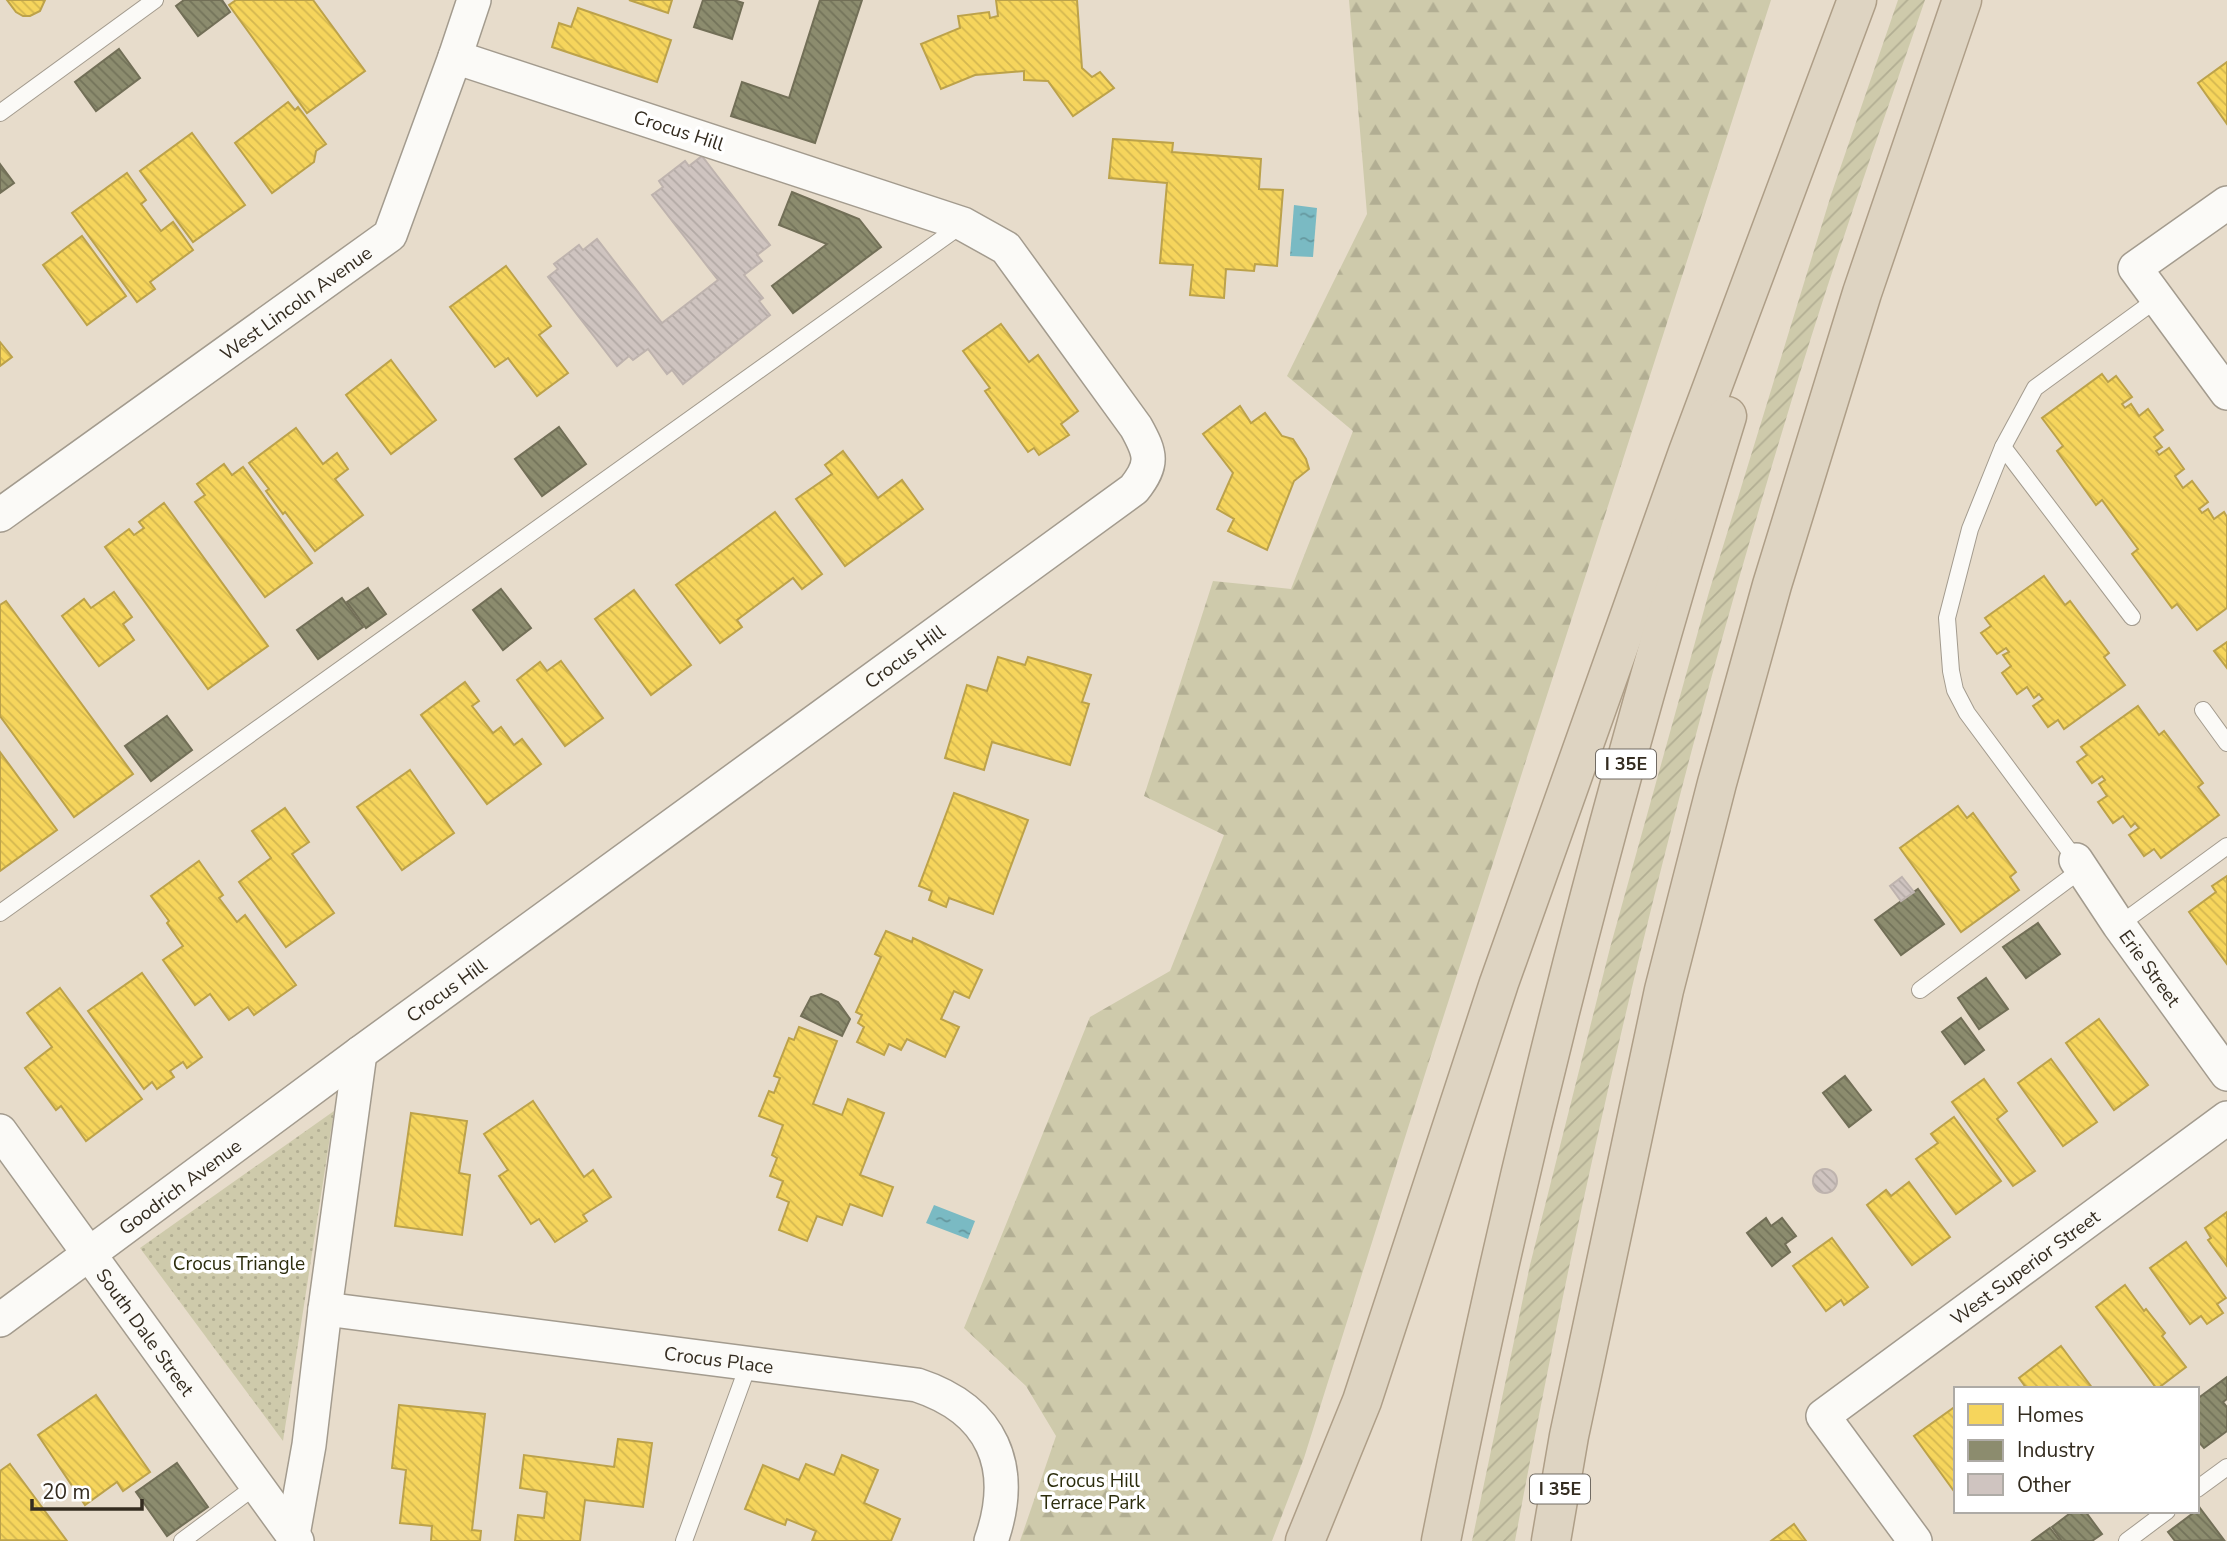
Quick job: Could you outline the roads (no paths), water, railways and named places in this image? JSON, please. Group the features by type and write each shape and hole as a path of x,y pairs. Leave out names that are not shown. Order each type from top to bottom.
{"highway":[{"path":"1305,1541 1366,1388 1499,982 1688,452 1858,0"},
{"name":"I 35E","path":"1441,1541 1514,1195 1572,960 1681,565 1858,0"},
{"name":"I 35E","path":"1551,1541 1569,1436 1664,990 1717,783 1772,585 1857,307 1962,0"},
{"path":"1567,1541 1569,1436"}],"street":[{"name":"West Lincoln Avenue","path":"0,515 390,235 474,0"},
{"name":"Crocus Hill","path":"360,1052 1134,489 1145,475 1150,458 1146,444 1136,427 1006,248 963,224 455,57"},
{"path":"2227,203 2135,268 2227,393"},
{"name":"Erie Street","path":"2079,865 2227,1074"},
{"path":"295,1538 360,1052"},
{"name":"Goodrich Avenue","path":"0,1320 360,1052"},
{"name":"West Superior Street","path":"1915,1541 1823,1416 2227,1118"},
{"name":"South Dale Street","path":"0,1130 295,1538"},
{"name":"Crocus Place","path":"325,1309 917,1385 940,1393 973,1416 989,1438 999,1463 1003,1490 1000,1517 991,1541"}],"lane":[{"path":"0,113 155,0"},
{"path":"0,913 963,224"},
{"path":"1920,990 2079,865 1967,713 1955,690 1951,671 1947,618 1970,529 2003,447 2035,388 2157,299"},
{"path":"2003,447 2132,617"},
{"path":"2203,710 2227,743"},
{"path":"2119,925 2227,846"},
{"path":"684,1541 749,1363"},
{"path":"2199,1488 2227,1467"},
{"path":"182,1541 257,1485"},
{"path":"2127,1541 2164,1513"}],"water":[{"path":"1294,205 1317,208 1313,257 1290,256"},
{"path":"934,1205 975,1221 968,1239 926,1223"}],"park label":[{"name":"Crocus Triangle","path":"239,1263"},
{"name":"Crocus Hill Terrace Park","path":"1093,1491"}]}
